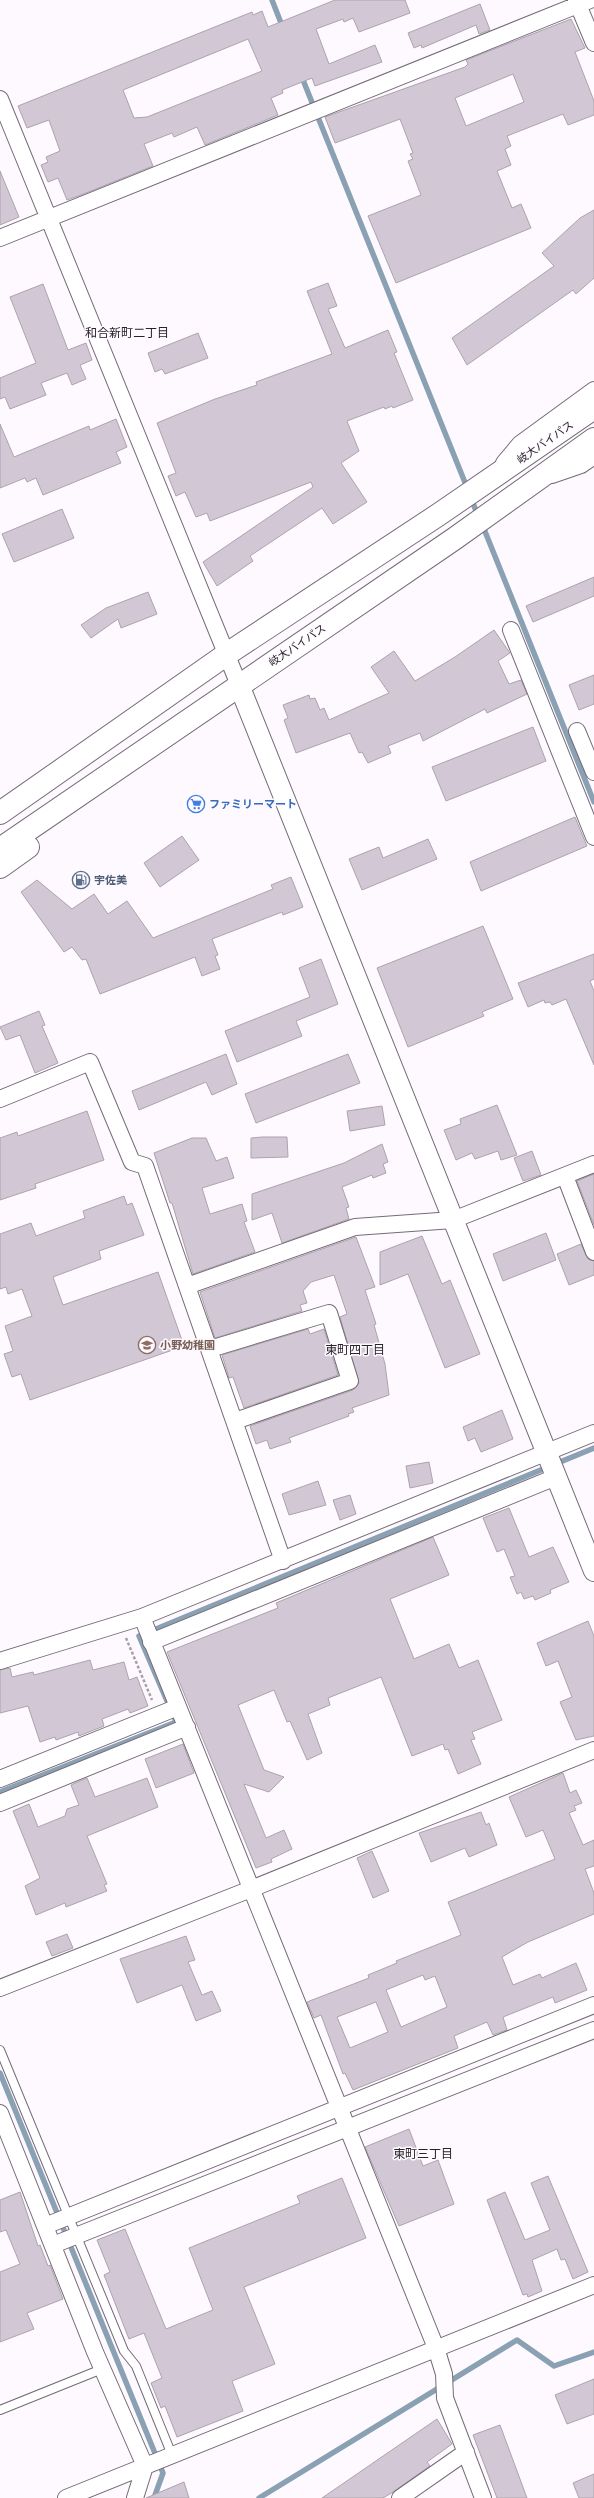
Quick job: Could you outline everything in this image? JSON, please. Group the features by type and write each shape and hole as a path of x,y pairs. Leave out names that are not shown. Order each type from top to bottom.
{"highway":[{"name":"岐大バイパス","path":"0,813 227,654 490,480 594,408"},
{"name":"岐大バイパス","path":"0,849 594,440"},
{"path":"0,867 48,832 52,814"}],"street":[{"path":"0,238 582,2 594,42"},
{"path":"0,99 227,654 594,1571"},
{"path":"490,480 520,444 594,390"},
{"path":"535,481 581,465 594,456"},
{"path":"511,630 594,837"},
{"path":"577,731 594,772"},
{"path":"0,1099 90,1062 132,1162 145,1166 283,1561"},
{"path":"187,1286 355,1227 453,1220 594,1164"},
{"path":"565,1176 594,1252"},
{"path":"210,1349 329,1313 350,1381 235,1421"},
{"path":"0,1660 121,1625 142,1617 283,1561 594,1433"},
{"path":"151,1642 556,1477"},
{"path":"142,1617 436,2348 444,2374 445,2398 483,2498"},
{"path":"0,1779 178,1707"},
{"path":"0,1803 187,1728"},
{"path":"0,1988 251,1889 594,1750"},
{"path":"46,2226 594,2005"},
{"path":"53,2245 594,2030"},
{"path":"0,2113 102,2369 145,2466 135,2498"},
{"path":"66,2498 594,2285"},
{"path":"400,2498 466,2452"}],"lane":[{"path":"0,2050 124,2351 136,2366 172,2455"},
{"path":"0,2410 102,2369"}],"path":[{"path":"121,1625 158,1716"}],"building":[{"path":"335,0 405,0 410,13 359,32 353,18 344,22 343,19 316,29 329,64 375,45 382,62 315,86 312,78 282,90 283,93 271,98 278,115 205,145 197,127 174,137 172,133 144,144 153,166 67,200 58,178 48,182 41,165 48,162 46,157 60,151 49,120 27,128 18,106 252,12 253,15 262,11 268,27","holes":["248,39 262,71 147,117 134,118 123,90"]},
{"path":"480,4 490,30 479,34 476,25 422,48 421,45 414,48 408,33"},
{"path":"571,19 585,48 575,52 594,101 594,115 568,125 563,114 507,136 511,146 505,149 511,165 497,171 512,208 521,204 531,228 396,283 368,216 421,195 408,161 413,159 410,154 413,153 400,119 335,143 325,117 465,67 468,64 466,60","holes":["513,74 524,102 466,126 455,98"]},
{"path":"0,171 19,217 0,225"},
{"path":"594,210 594,278 576,294 573,290 467,365 452,338 554,266 542,253 580,218"},
{"path":"328,283 337,306 328,309 345,348 388,330 397,352 394,353 413,400 393,408 392,406 385,409 384,407 347,421 359,451 341,463 367,502 333,524 322,508 250,556 253,561 217,586 203,562 313,487 311,482 210,521 207,513 196,517 185,492 176,496 168,476 176,473 157,423 215,399 257,385 256,382 332,354 307,291"},
{"path":"43,284 68,350 86,343 92,360 80,365 86,379 72,385 67,373 41,383 46,395 10,409 5,397 0,399 0,378 36,363 10,297"},
{"path":"198,333 208,358 165,374 162,369 155,372 148,353"},
{"path":"116,419 127,447 116,452 121,463 43,495 36,478 27,482 25,478 0,488 0,424 14,457 89,426 90,430"},
{"path":"62,509 74,538 14,562 2,534"},
{"path":"594,577 594,596 533,622 526,606"},
{"path":"148,592 157,614 121,628 118,619 91,638 81,625 106,608"},
{"path":"494,630 510,653 498,661 509,684 521,680 527,694 487,713 485,709 423,741 420,733 388,746 391,753 368,763 362,752 359,753 350,733 296,753 284,720 288,718 283,705 309,695 310,699 315,698 320,710 324,708 329,720 389,693 371,667 394,651 415,681 455,657"},
{"path":"594,675 594,704 579,710 569,685"},
{"path":"533,727 546,761 446,801 432,767"},
{"path":"575,817 587,846 481,891 470,862"},
{"path":"182,836 199,860 160,887 144,863"},
{"path":"428,839 437,859 362,890 349,859 379,847 383,858"},
{"path":"291,877 303,907 283,915 282,912 212,939 218,955 215,956 220,969 202,976 195,957 100,994 86,959 82,960 72,947 64,952 21,892 37,880 72,909 94,894 108,914 127,901 153,938 273,889 271,885"},
{"path":"483,926 513,999 482,1012 484,1016 408,1047 377,968"},
{"path":"594,954 594,979 590,981 594,991 594,1065 566,999 552,1005 550,1002 545,1003 544,1000 528,1007 518,983"},
{"path":"321,959 338,1004 296,1021 302,1036 237,1062 225,1031 310,997 299,968"},
{"path":"39,1011 45,1025 42,1026 58,1063 35,1073 20,1035 6,1040 0,1027"},
{"path":"226,1054 237,1084 212,1095 206,1082 139,1110 132,1091"},
{"path":"348,1054 360,1083 256,1123 245,1094"},
{"path":"497,1105 517,1155 501,1160 498,1151 475,1159 472,1153 456,1160 444,1130 461,1124 460,1119"},
{"path":"382,1106 385,1125 350,1131 347,1111"},
{"path":"87,1111 104,1160 35,1184 36,1188 0,1200 0,1138 17,1132 18,1136"},
{"path":"287,1137 288,1157 251,1158 251,1138"},
{"path":"192,1138 206,1138 216,1161 227,1157 234,1178 202,1188 210,1214 242,1204 247,1221 244,1222 255,1252 193,1274 172,1203 170,1203 154,1153"},
{"path":"382,1144 388,1162 383,1164 386,1173 373,1178 372,1175 342,1187 349,1207 346,1208 349,1219 282,1243 272,1213 252,1220 252,1194 344,1163"},
{"path":"532,1151 541,1175 523,1181 514,1158"},
{"path":"594,1174 594,1225 577,1181"},
{"path":"124,1196 127,1205 132,1203 144,1235 99,1251 101,1259 53,1277 63,1305 158,1272 184,1346 30,1400 21,1374 12,1377 4,1354 13,1351 5,1326 32,1316 22,1289 8,1294 6,1287 0,1289 0,1234 31,1223 36,1236 85,1218 83,1211"},
{"path":"546,1233 556,1260 503,1281 493,1254"},
{"path":"422,1236 442,1284 450,1280 480,1354 445,1368 408,1274 380,1285 380,1252"},
{"path":"356,1237 375,1287 365,1290 376,1324 374,1325 385,1364 389,1395 352,1408 354,1412 348,1414 349,1416 289,1438 291,1442 270,1449 267,1440 256,1444 250,1426 353,1390 359,1383 340,1317 347,1314 334,1275 311,1282 303,1291 307,1303 300,1305 302,1311 215,1338 200,1292"},
{"path":"581,1244 588,1259 594,1261 594,1275 569,1285 557,1254"},
{"path":"308,1329 310,1334 324,1329 338,1375 244,1408 233,1377 229,1378 222,1355"},
{"path":"502,1410 513,1439 481,1452 475,1438 468,1441 463,1427"},
{"path":"429,1462 433,1483 410,1488 406,1466"},
{"path":"318,1481 326,1505 289,1515 282,1494"},
{"path":"350,1495 356,1514 340,1520 333,1500"},
{"path":"509,1508 529,1557 553,1547 569,1582 550,1590 551,1593 535,1600 533,1596 524,1599 521,1592 517,1594 510,1577 515,1576 504,1549 497,1552 483,1518"},
{"path":"433,1537 449,1575 390,1599 414,1659 449,1644 459,1668 478,1660 502,1720 472,1732 475,1739 471,1740 481,1764 458,1774 448,1749 445,1750 443,1744 412,1756 381,1677 328,1698 330,1705 308,1714 322,1753 307,1760 290,1721 287,1722 274,1690 238,1705 264,1770 284,1777 269,1792 244,1784 266,1838 284,1830 292,1849 271,1859 272,1862 256,1868 167,1652 278,1608 276,1603"},
{"path":"588,1621 594,1636 594,1736 576,1740 560,1702 572,1697 558,1661 546,1666 537,1643"},
{"path":"90,1660 93,1670 124,1662 129,1680 137,1677 148,1706 130,1713 128,1709 102,1719 104,1726 79,1736 78,1732 56,1740 55,1737 40,1742 28,1706 0,1713 0,1670 10,1668 12,1677 33,1672 34,1675"},
{"path":"183,1744 194,1773 156,1788 145,1759"},
{"path":"563,1773 570,1793 576,1790 582,1803 574,1806 576,1810 569,1813 583,1845 594,1840 594,1866 585,1869 594,1893 594,1914 528,1942 502,1957 513,1985 540,1974 542,1978 576,1963 587,1990 555,2003 553,1997 503,2017 507,2030 493,2035 487,2022 454,2036 458,2048 353,2090 345,2073 343,2074 321,2015 314,2018 307,2002 369,1978 368,1975 397,1963 396,1961 461,1935 448,1902 555,1859 543,1830 526,1837 509,1797","holes":["423,1975 425,1980 435,1976 447,2007 401,2027 386,1990","376,2002 388,2032 350,2048 337,2017"]},
{"path":"87,1778 95,1797 147,1778 158,1807 87,1836 107,1884 104,1885 107,1891 66,1907 65,1903 36,1915 25,1886 40,1878 13,1811 29,1804 38,1827 65,1816 67,1809 79,1805 71,1785"},
{"path":"481,1812 486,1825 489,1823 497,1845 469,1857 465,1848 431,1862 419,1833"},
{"path":"372,1851 389,1891 373,1898 357,1858"},
{"path":"67,1934 73,1948 52,1956 46,1942"},
{"path":"186,1936 195,1960 188,1962 202,1995 212,1991 221,2011 196,2021 182,1985 137,2003 120,1959"},
{"path":"409,2129 423,2166 438,2160 454,2204 399,2226 365,2147"},
{"path":"548,2176 588,2272 573,2279 565,2259 561,2260 557,2249 532,2260 542,2291 528,2297 527,2294 523,2295 487,2200 505,2192 525,2240 550,2230 531,2183"},
{"path":"342,2178 366,2238 244,2287 275,2364 232,2381 243,2411 177,2437 165,2406 161,2408 151,2383 162,2378 144,2333 129,2339 104,2275 110,2272 97,2240 125,2229 166,2329 213,2310 189,2248 300,2203 297,2196"},
{"path":"20,2192 38,2246 40,2245 48,2266 50,2265 63,2299 27,2313 34,2329 0,2342 0,2272 20,2264 6,2230 0,2232 0,2200"},
{"path":"594,2379 594,2414 567,2424 555,2395"},
{"path":"437,2419 452,2444 427,2462 430,2466 393,2492 383,2498 322,2498"},
{"path":"500,2425 527,2498 497,2498 473,2435"},
{"path":"594,2474 594,2498 579,2498 573,2483"},
{"path":"184,2482 189,2498 146,2498"}],"waterway":[{"path":"272,0 283,28"},
{"path":"301,75 468,490"},
{"path":"471,498 478,516"},
{"path":"482,524 594,802"},
{"path":"170,1708 139,1636 594,1448"},
{"path":"0,1792 176,1722 174,1716"},
{"path":"0,2073 163,2473 154,2498"},
{"path":"259,2498 517,2340 554,2366 594,2352"}],"place":[{"name":"ファミリーマート","path":"196,804"},
{"name":"宇佐美","path":"81,880"},
{"name":"小野幼稚園","path":"147,1345"}],"district":[{"name":"和合新町二丁目","path":"127,333"},
{"name":"東町四丁目","path":"355,1350"},
{"name":"東町三丁目","path":"423,2154"}]}
